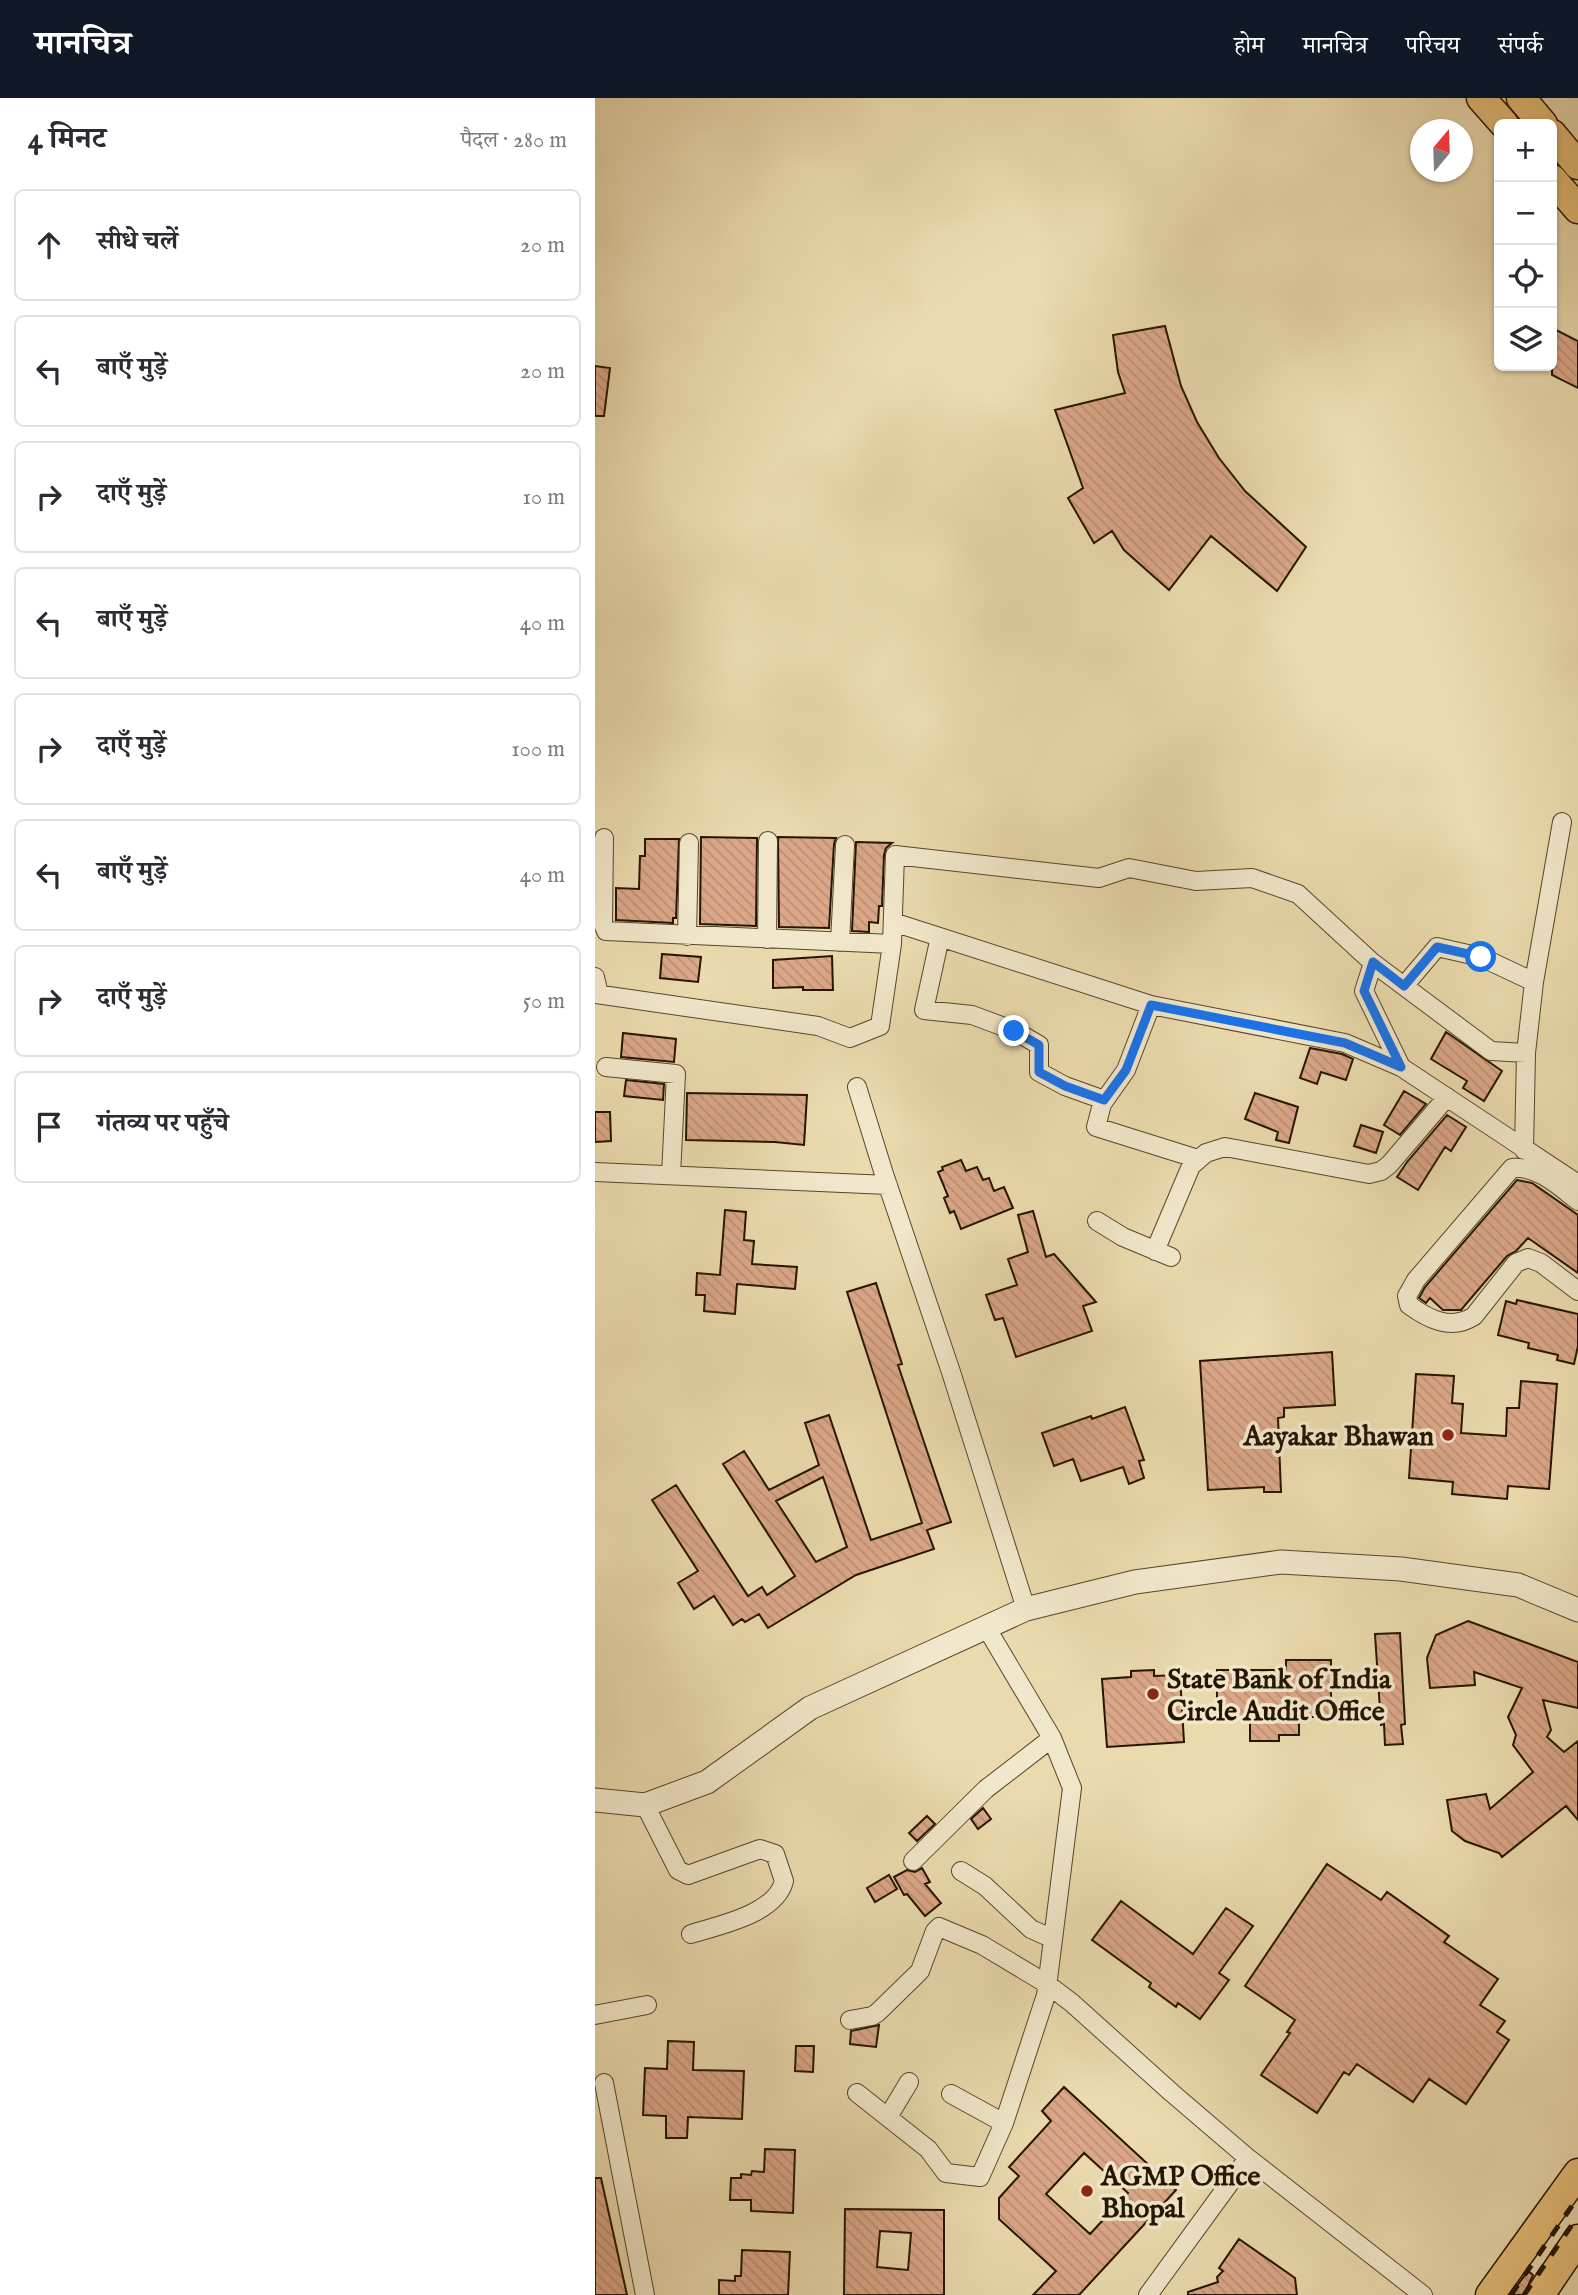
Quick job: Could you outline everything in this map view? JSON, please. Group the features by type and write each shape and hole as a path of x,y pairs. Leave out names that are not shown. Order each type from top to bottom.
{"main road":[{"path":"1481,98 1500,119"},
{"path":"1521,98 1539,119"},
{"path":"1557,140 1578,165"},
{"path":"1555,182 1578,209"},
{"path":"1490,2295 1578,2173"},
{"path":"1540,2295 1578,2239"}],"street":[{"path":"1524,1150 1526,1053 1534,982 1562,822"},
{"path":"604,838 603,924 606,931 892,944"},
{"path":"767,939 768,841"},
{"path":"687,936 689,843"},
{"path":"840,942 845,845"},
{"path":"596,989 818,1026 850,1038 880,1026 892,944 895,855 1099,878 1129,868 1196,881 1252,878 1298,894 1373,962 1491,1051 1526,1053"},
{"path":"893,922 1151,1005 1345,1043 1401,1067 1578,1184"},
{"path":"940,937 924,1010 972,1015 1014,1031 1039,1045 1039,1072 1065,1086 1104,1100"},
{"path":"1404,986 1437,947 1481,957 1534,982"},
{"path":"1373,962 1364,991 1401,1067"},
{"path":"1151,1005 1126,1070 1104,1100 1096,1128 1198,1159"},
{"path":"606,1067 677,1074 671,1175"},
{"path":"857,1087 1026,1609"},
{"path":"1097,1221 1123,1237 1163,1254 1180,1187 1191,1166 1206,1153 1225,1147 1369,1174 1381,1171 1389,1165 1447,1097"},
{"path":"1578,1201 1548,1178 1522,1167 1513,1168 1416,1280 1407,1296 1409,1305 1427,1319 1448,1323 1465,1321 1474,1316 1515,1263 1528,1258 1541,1263 1578,1291"},
{"path":"595,1172 888,1185"},
{"path":"595,1800 645,1805 707,1782 810,1708 1026,1609 1135,1582 1281,1562 1401,1569 1518,1585 1578,1610"},
{"path":"857,2093 928,2149 946,2174 980,2177 1004,2123 1046,1995 1072,1788 1052,1738 986,1627"},
{"path":"913,1861 986,1789 1052,1738"},
{"path":"645,1805 678,1870 683,1874 688,1875 760,1849 775,1854 784,1881 777,1898 737,1920 691,1934"},
{"path":"961,1871 985,1886 1031,1929 1053,1939"},
{"path":"850,2020 877,2013 920,1971 939,1927 982,1945 1047,1984 1072,2003 1248,2158 1423,2295"},
{"path":"595,2015 647,2006"},
{"path":"888,2117 909,2081"},
{"path":"604,2083 645,2295"},
{"path":"951,2094 1004,2123"},
{"path":"1148,2295 1248,2158"}],"building":[{"path":"1165,326 1181,386 1197,422 1219,458 1245,491 1306,547 1277,591 1211,536 1169,590 1124,550 1112,531 1094,543 1068,498 1083,488 1055,410 1125,393 1118,372 1113,335"},
{"path":"1557,330 1578,341 1578,388 1552,375 1552,371 1557,371"},
{"path":"595,366 610,368 604,416 595,416"},
{"path":"701,837 757,838 756,926 700,924"},
{"path":"778,837 836,838 829,928 779,927"},
{"path":"645,839 679,839 676,918 673,918 673,923 616,920 616,888 639,889 640,856 645,856"},
{"path":"856,842 892,843 886,848 884,855 882,906 879,906 878,923 869,922 869,932 852,931"},
{"path":"662,954 701,957 698,982 660,978"},
{"path":"832,956 833,990 773,988 773,960"},
{"path":"1446,1032 1502,1071 1484,1101 1463,1088 1467,1081 1431,1059"},
{"path":"623,1033 676,1039 674,1062 621,1057"},
{"path":"1310,1048 1342,1054 1353,1059 1346,1080 1321,1072 1317,1084 1300,1078"},
{"path":"626,1080 664,1084 663,1100 624,1096"},
{"path":"1404,1091 1426,1104 1400,1135 1384,1125"},
{"path":"687,1093 807,1095 804,1145 686,1140"},
{"path":"1255,1093 1298,1107 1289,1143 1276,1140 1278,1132 1245,1119"},
{"path":"595,1112 610,1112 611,1141 595,1142"},
{"path":"1447,1115 1466,1127 1451,1151 1445,1147 1418,1190 1397,1177"},
{"path":"1361,1125 1383,1132 1376,1153 1354,1146"},
{"path":"961,1160 966,1171 977,1167 983,1180 989,1178 994,1191 1004,1187 1013,1208 961,1229 954,1211 950,1213 944,1198 948,1196 938,1172 943,1170 942,1167"},
{"path":"1517,1180 1532,1183 1578,1215 1578,1273 1528,1238 1507,1256 1461,1310 1443,1310 1430,1298 1426,1303 1419,1298 1425,1287"},
{"path":"725,1210 746,1212 744,1240 754,1241 752,1264 797,1267 795,1289 737,1284 735,1314 704,1311 705,1295 696,1295 697,1273 720,1275"},
{"path":"1033,1211 1046,1257 1054,1254 1096,1302 1083,1306 1092,1331 1016,1357 1003,1318 995,1320 986,1295 1017,1285 1008,1259 1028,1252 1018,1215"},
{"path":"876,1283 902,1364 898,1365 951,1522 927,1530 934,1549 856,1575 768,1628 759,1614 733,1625 714,1596 694,1609 678,1583 698,1571 652,1500 676,1485 748,1596 762,1587 767,1595 795,1576 723,1464 744,1451 769,1490 819,1465 805,1423 829,1415 871,1540 922,1523 847,1292","holes":["823,1477 847,1547 816,1562 776,1501"]},
{"path":"1517,1300 1578,1314 1578,1346 1574,1364 1557,1360 1558,1355 1528,1348 1529,1343 1498,1335 1506,1301 1516,1304"},
{"path":"1332,1352 1335,1405 1284,1408 1284,1417 1278,1418 1281,1492 1264,1492 1264,1487 1208,1490 1200,1361"},
{"name":"Aayakar Bhawan","path":"1416,1374 1454,1376 1452,1403 1463,1404 1461,1433 1506,1436 1507,1408 1519,1408 1521,1381 1557,1384 1549,1489 1508,1486 1507,1499 1452,1494 1453,1482 1409,1478"},
{"path":"1125,1407 1144,1460 1139,1461 1144,1478 1129,1484 1123,1467 1081,1481 1073,1459 1054,1466 1042,1433"},
{"path":"1468,1621 1578,1662 1578,1708 1543,1700 1551,1730 1547,1737 1564,1752 1578,1741 1578,1820 1566,1806 1502,1857 1499,1853 1465,1841 1452,1831 1447,1800 1486,1794 1490,1809 1533,1772 1513,1745 1516,1735 1508,1717 1522,1688 1474,1672 1475,1685 1430,1688 1427,1658 1436,1635"},
{"path":"1400,1633 1405,1724 1401,1725 1403,1744 1385,1745 1384,1724 1381,1725 1375,1634"},
{"path":"1286,1660 1331,1660 1331,1717 1299,1717 1299,1735 1279,1735 1279,1741 1250,1741 1250,1719 1217,1719 1217,1670 1286,1670"},
{"path":"1154,1670 1154,1676 1180,1675 1184,1742 1107,1747 1102,1679 1131,1677 1131,1671"},
{"path":"983,1808 991,1819 978,1829 971,1819"},
{"path":"927,1816 935,1824 917,1841 909,1833"},
{"path":"1327,1864 1381,1900 1387,1892 1449,1936 1444,1942 1498,1979 1480,2005 1505,2021 1497,2032 1509,2040 1466,2104 1429,2079 1413,2102 1357,2064 1349,2075 1344,2072 1317,2113 1261,2075 1290,2033 1287,2032 1295,2020 1245,1986"},
{"path":"922,1868 930,1882 925,1884 941,1903 925,1916 907,1894 904,1895 894,1877 907,1870 915,1872"},
{"path":"889,1875 897,1889 875,1902 867,1888"},
{"path":"1121,1901 1193,1954 1226,1908 1253,1926 1219,1973 1229,1980 1200,2019 1178,2003 1176,2007 1149,1987 1151,1983 1092,1940"},
{"path":"879,2025 876,2047 850,2044 851,2031"},
{"path":"668,2041 694,2042 693,2070 744,2071 742,2119 688,2117 687,2138 666,2138 666,2116 643,2115 645,2068 667,2069"},
{"path":"796,2046 814,2046 813,2072 795,2071"},
{"path":"1064,2087 1176,2190 1079,2295 1033,2295 1056,2271 999,2219 999,2198 1019,2176 1009,2167 1051,2121 1042,2111","holes":["1084,2153 1128,2193 1090,2234 1046,2194"]},
{"path":"765,2149 795,2150 793,2213 751,2211 751,2200 730,2200 731,2178 741,2178 741,2174 751,2175 752,2171 764,2172"},
{"path":"595,2178 601,2178 627,2295 595,2295"},
{"path":"845,2209 944,2210 944,2295 844,2295","holes":["880,2231 911,2233 908,2270 877,2267"]},
{"path":"1239,2239 1295,2278 1297,2295 1188,2295 1188,2292 1218,2282 1217,2277 1223,2271 1219,2268"},
{"path":"742,2250 790,2252 788,2295 719,2295 719,2280 735,2281 735,2276 741,2276"},
{"path":"1528,2271 1533,2275 1524,2295 1510,2295"}],"railway":[{"path":"1511,2295 1578,2197"},
{"path":"1524,2295 1578,2216"}],"place":[{"name":"Aayakar Bhawan","path":"1448,1435"},
{"name":"State Bank of India Circle Audit Office","path":"1153,1694"},
{"name":"AGMP Office Bhopal","path":"1087,2191"}],"route":[{"path":"1014,1031 1039,1045 1039,1072 1065,1086 1104,1100 1126,1070 1151,1005 1345,1043 1401,1067 1364,991 1373,962 1404,986 1437,947 1481,957"}]}
